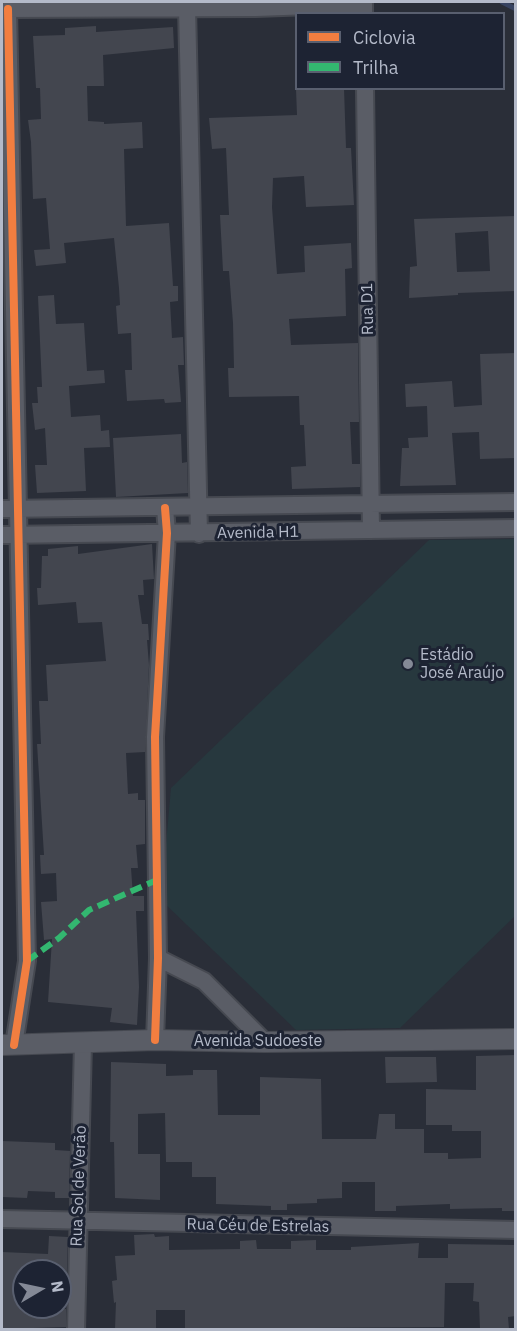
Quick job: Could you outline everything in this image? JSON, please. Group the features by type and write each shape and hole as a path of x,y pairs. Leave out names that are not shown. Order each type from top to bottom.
{"street":[{"path":"8,1045 27,961 9,535 5,9 187,7 364,9"},
{"path":"187,7 199,534"},
{"name":"Rua D1","path":"365,90 372,530"},
{"name":"Avenida H1","path":"9,508 165,508 516,502"},
{"path":"155,1040 158,958 155,737 167,533 165,508"},
{"name":"Avenida H1","path":"9,535 516,528"},
{"path":"158,958 204,981 265,1042"},
{"name":"Avenida Sudoeste","path":"8,1045 155,1040 265,1042 516,1039"},
{"name":"Rua Sol de Verão","path":"76,1329 83,1043"},
{"name":"Rua Céu de Estrelas","path":"2,1220 516,1230"}],"shaded area":[{"name":"Estádio José Araújo","path":"515,539 515,916 400,1028 296,1030 161,900 171,788 429,540"}],"building":[{"path":"96,26 96,32 173,27 174,48 103,55 104,86 87,86 88,121 104,122 104,124 142,122 143,148 124,149 126,226 169,223 173,286 178,286 178,301 170,302 172,338 183,337 184,365 178,365 181,402 165,403 164,399 127,401 125,370 132,370 131,333 118,334 116,306 120,305 114,238 64,243 66,263 36,266 34,250 50,249 46,198 33,199 28,120 41,119 40,88 36,88 33,36 65,35 65,28"},
{"path":"296,90 344,90 346,148 351,148 354,205 306,207 304,176 273,178 272,207 277,274 305,272 304,246 351,243 352,268 345,269 346,316 289,319 291,345 358,343 359,422 350,422 352,464 360,464 360,487 292,489 291,467 306,466 304,425 300,425 299,396 229,397 228,368 234,368 233,323 229,271 223,271 220,215 229,215 226,148 212,149 209,118 297,115"},
{"path":"516,216 516,291 409,298 410,267 417,266 414,219","holes":["488,231 490,271 457,272 455,233"]},
{"path":"54,295 56,324 84,323 87,371 104,370 105,383 69,386 71,417 100,415 101,431 109,430 110,447 84,448 86,491 37,493 35,465 47,465 45,428 35,430 32,403 38,403 37,387 42,387 38,296"},
{"path":"516,353 516,458 480,459 479,432 452,433 456,485 400,486 402,448 409,448 408,438 428,437 427,406 406,407 405,384 452,381 454,407 482,405 480,354"},
{"path":"181,434 182,463 187,462 188,493 116,497 113,438"},
{"path":"152,544 154,579 143,580 144,595 138,595 142,624 148,624 149,640 147,640 149,665 145,752 126,753 128,794 138,793 138,800 145,800 145,844 136,845 138,868 131,868 133,896 144,896 144,911 136,911 139,987 137,1025 110,1022 112,1008 48,1002 52,939 44,940 41,902 57,901 56,873 41,874 40,855 44,855 37,744 41,744 39,701 48,701 46,665 106,661 102,622 78,623 76,602 38,605 37,588 41,588 42,556 48,556 48,549 78,546 78,554"},
{"path":"516,1055 516,1211 502,1211 502,1208 450,1209 450,1204 396,1206 396,1211 375,1211 375,1182 342,1182 342,1198 317,1199 317,1203 287,1204 287,1210 271,1210 271,1206 216,1204 216,1177 192,1177 192,1162 166,1162 165,1113 138,1114 138,1154 160,1154 160,1200 115,1198 114,1142 110,1142 111,1062 166,1064 166,1076 193,1075 193,1070 217,1070 218,1115 260,1115 260,1077 321,1079 322,1139 376,1139 379,1114 395,1114 395,1129 424,1129 424,1153 448,1153 448,1159 481,1158 481,1131 452,1131 452,1125 426,1125 426,1089 476,1090 476,1056"},
{"path":"385,1057 436,1057 437,1082 386,1083"},
{"path":"2,1141 55,1143 55,1150 70,1151 69,1198 55,1198 55,1192 28,1191 27,1198 2,1197"},
{"path":"154,1234 155,1237 169,1236 169,1250 240,1249 240,1241 256,1240 257,1249 291,1249 291,1241 316,1240 316,1250 351,1250 351,1247 419,1243 418,1258 448,1258 448,1244 516,1245 516,1316 508,1317 509,1329 480,1329 479,1302 473,1301 474,1283 445,1283 444,1327 185,1329 185,1310 156,1310 156,1329 115,1329 116,1302 114,1303 112,1281 117,1280 115,1256 135,1255 134,1235"},
{"path":"49,1236 68,1237 67,1259 12,1259 12,1319 66,1319 66,1327 2,1329 2,1252 48,1254"}],"waterway":[{"path":"502,2 516,9"}],"marked path":[{"path":"27,961 59,938 89,910 157,880"}],"cycle path":[{"path":"8,9 27,961 14,1045"},
{"path":"155,1040 158,958 155,737 167,533 165,508"}],"place":[{"name":"Estádio José Araújo","path":"408,664"}]}
